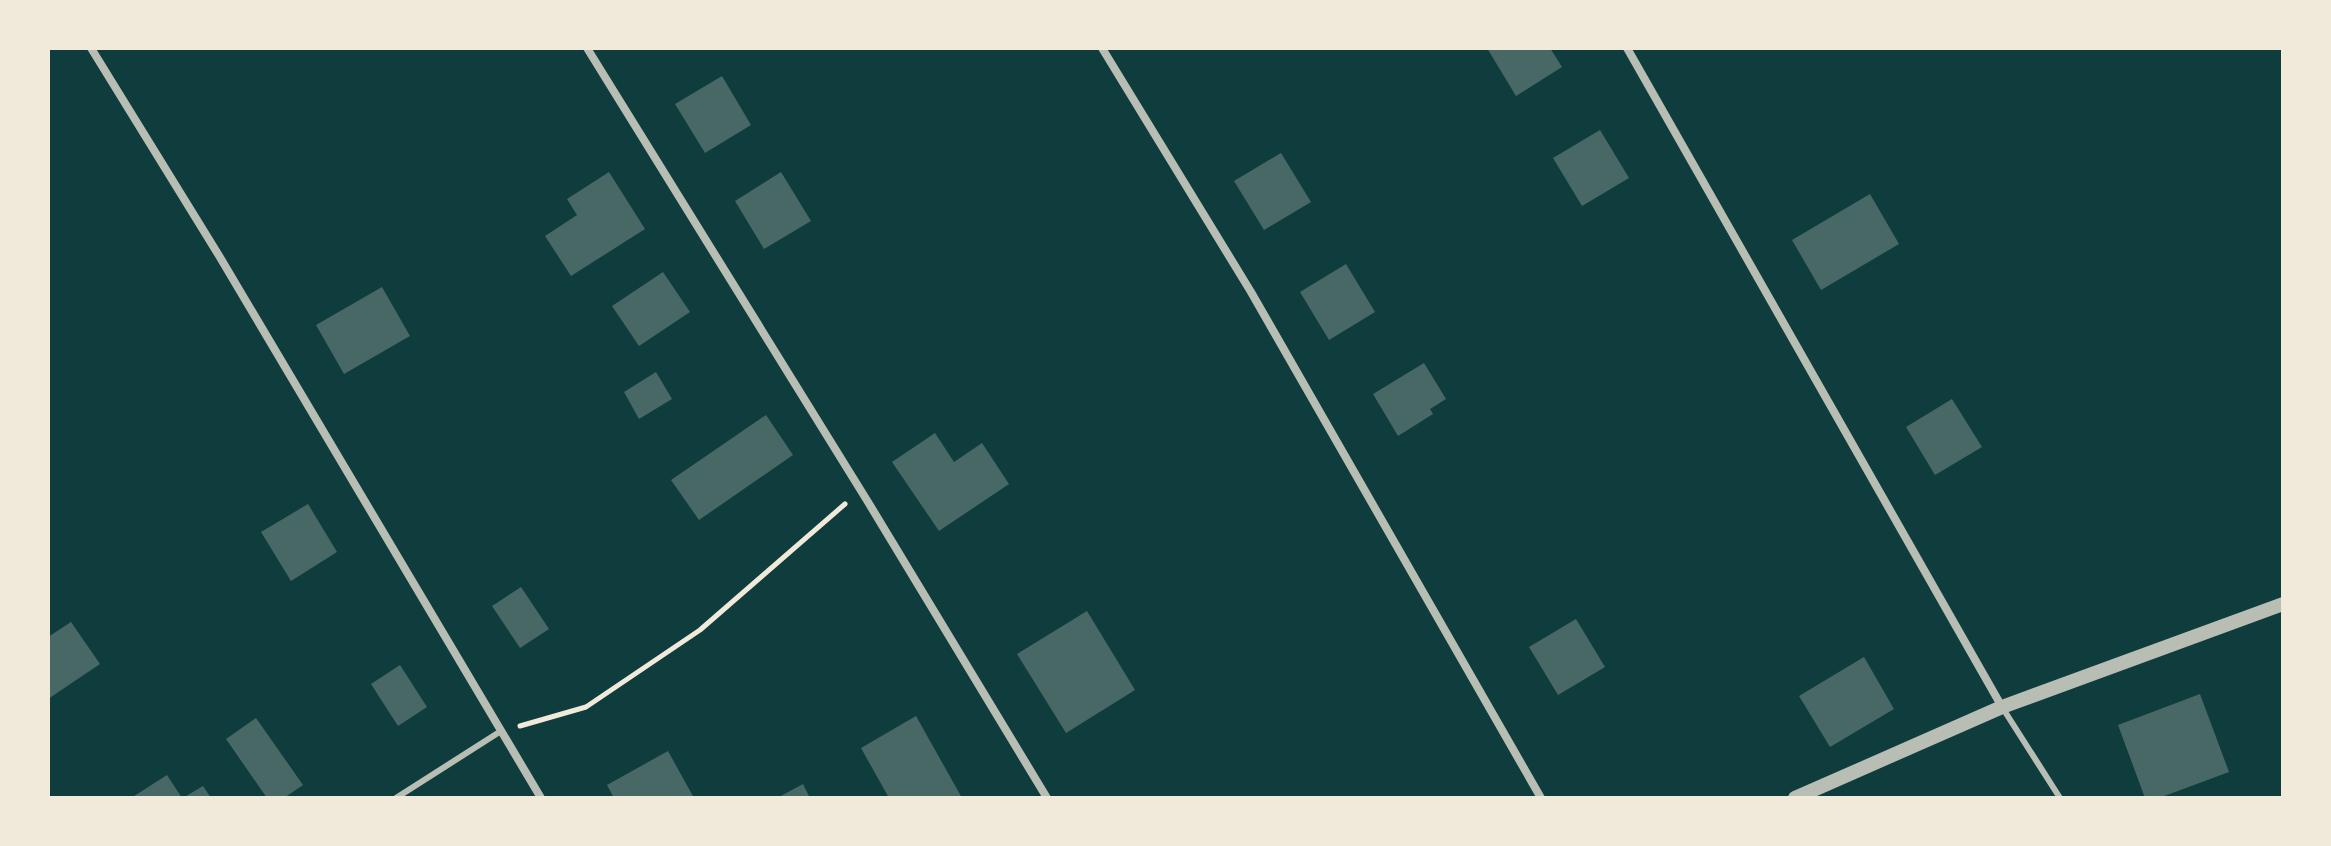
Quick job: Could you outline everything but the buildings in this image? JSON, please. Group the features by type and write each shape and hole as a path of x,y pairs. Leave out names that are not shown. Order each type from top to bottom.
{"street":[{"path":"91,48 218,254 541,798"},
{"path":"587,48 1047,798"},
{"path":"1102,48 1251,292 1541,798"},
{"path":"1627,48 2002,707"},
{"path":"1795,798 2002,707 2283,604"}],"lane":[{"path":"2002,707 2060,798"},
{"path":"396,798 501,731"}],"path":[{"path":"501,731 586,707 700,630 861,491"}]}
